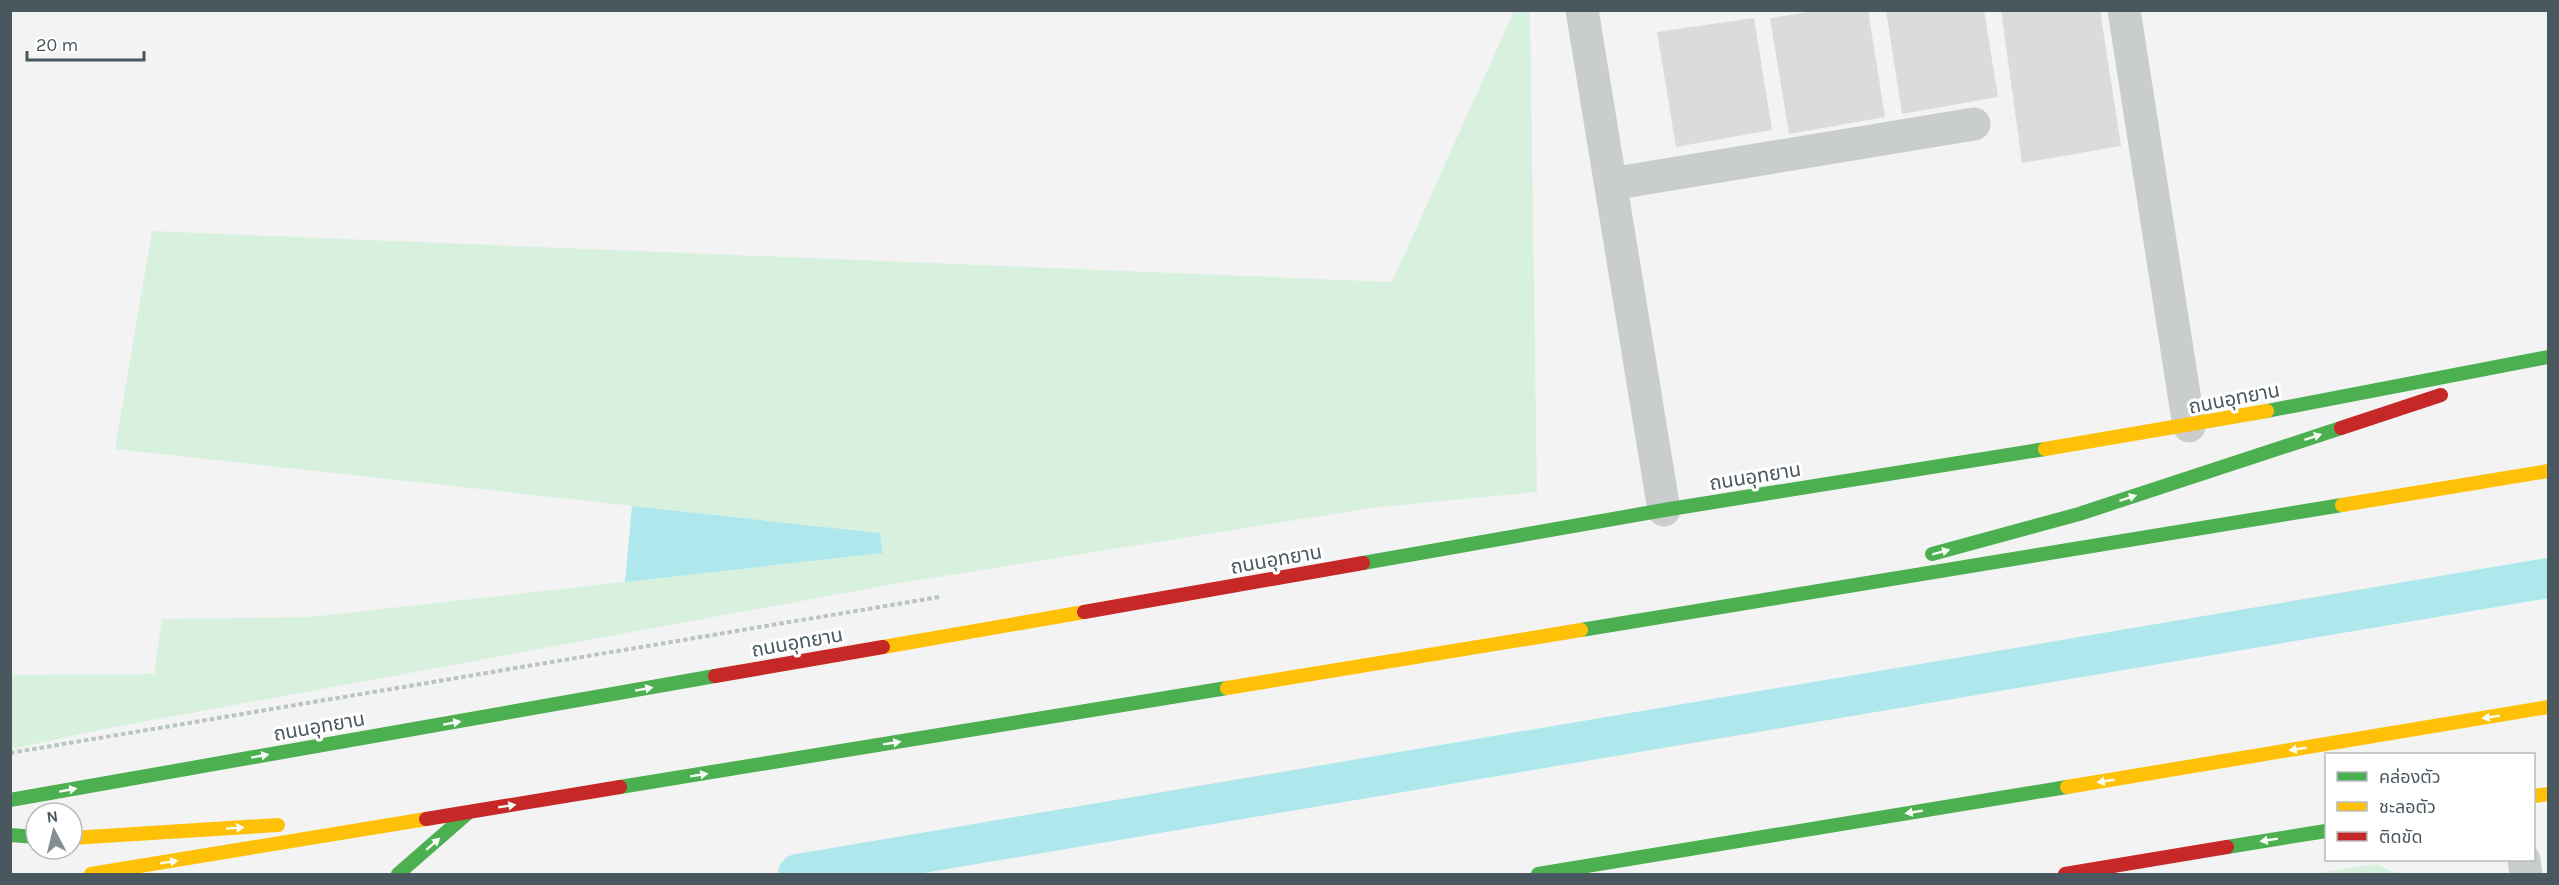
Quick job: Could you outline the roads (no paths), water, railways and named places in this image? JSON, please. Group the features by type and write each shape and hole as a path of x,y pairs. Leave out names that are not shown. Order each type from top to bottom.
{"main road":[{"name":"ถนนอุทยาน","path":"10,800 1664,510 2188,426 2548,358"},
{"path":"1921,557 2079,514 2548,358"},
{"path":"91,874 2548,471"},
{"path":"1763,600 1898,563"},
{"path":"1538,874 2548,707"},
{"path":"317,822 468,813"},
{"path":"398,874 468,813"},
{"path":"84,837 294,824"},
{"path":"2065,874 2325,831"}],"street":[{"path":"1582,10 1664,510"},
{"path":"2124,10 2188,426"},
{"path":"1611,184 1974,124"}],"water":[{"path":"632,506 880,533 883,553 625,582"}],"waterway":[{"path":"798,874 2548,578"}]}
